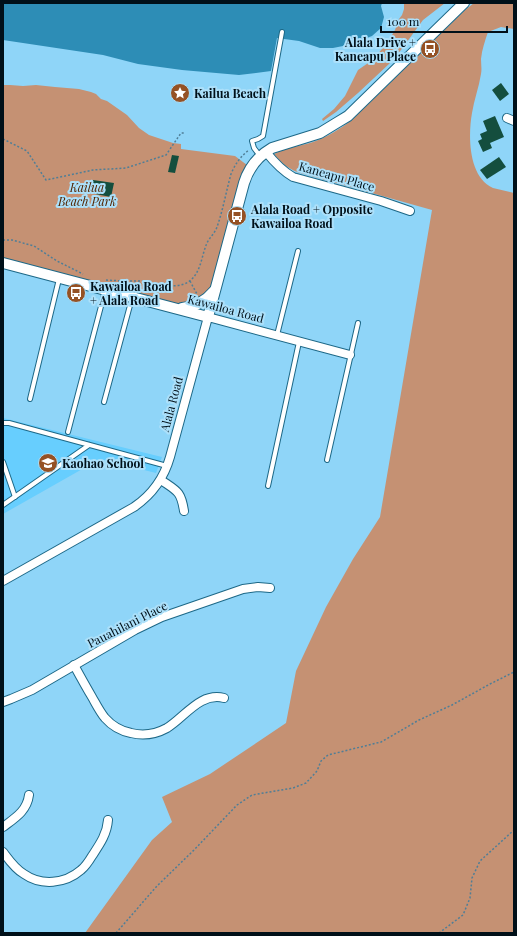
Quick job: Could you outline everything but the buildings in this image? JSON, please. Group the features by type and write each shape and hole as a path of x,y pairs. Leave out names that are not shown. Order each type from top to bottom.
{"street":[{"path":"263,154 279,145 320,133 348,116 464,3"},
{"name":"Kaneapu Place","path":"263,154 287,174 293,177 381,201 410,211"},
{"name":"Alala Road","path":"3,581 134,507 152,492 160,480 167,466 246,176 255,162 263,154"},
{"name":"Kawailoa Road","path":"3,263 350,355"},
{"path":"177,309 193,307 201,303 209,297 216,286"},
{"path":"160,480 175,489 179,494 184,511"},
{"name":"Pauahilani Place","path":"3,702 32,690 135,630 162,617 243,589 258,587 270,588"},
{"path":"74,665 104,717 115,726 128,733 143,735 158,732 172,725 202,700 210,697 224,698"},
{"path":"3,827 22,812 27,804 29,795"},
{"path":"3,852 19,871 30,878 42,882 63,880 76,874 86,864 102,842 108,820"}],"lane":[{"path":"263,154 253,147 252,141 258,140 263,136 282,32"},
{"path":"276,335 298,252"},
{"path":"30,399 59,278"},
{"path":"68,432 105,291"},
{"path":"104,402 132,297"},
{"path":"327,460 358,322"},
{"path":"268,486 299,341"},
{"path":"3,423 9,423 167,466"},
{"path":"3,505 89,445"},
{"path":"3,462 15,497"}],"path":[{"path":"3,139 27,151 46,180 93,170 126,168 166,155 181,133 184,133"},
{"path":"100,279 152,282 171,286 190,282 200,265 207,243 216,229 231,174 244,153 253,147"},
{"path":"3,240 12,240 34,246 69,267 86,275"},
{"path":"190,282 201,303"},
{"path":"116,933 157,886 237,805 252,796 293,788 306,783 317,771 321,761 328,755 381,742 419,720 452,705 514,672"},
{"path":"439,933 463,915 470,898 472,878 480,861 514,830"}],"shaded area":[{"path":"3,3 382,3 381,6 384,17 381,28 372,36 348,45 333,48 320,48 299,41 277,38 271,71 239,75 182,70 138,64 103,55 3,40"},
{"name":"Kaohao School","path":"3,418 162,457 156,473 100,459 3,514"}],"green space":[{"path":"404,3 445,3 423,20 389,64 336,112 323,121 322,119 334,109 345,96 358,70 371,61 389,40 402,15"},
{"path":"474,3 514,3 514,29 501,27 488,32 481,55 481,72 473,108 470,143 474,165 485,183 493,188 514,193 514,933 85,933 152,840 172,822 162,797 210,774 286,723 296,671 326,607 353,559 380,517 432,210 297,172 285,165 274,154 313,142 343,127"},
{"name":"Kailua Beach Park","path":"3,85 36,85 79,89 91,92 127,115 139,128 149,135 173,143 181,144 181,149 235,156 247,165 213,282 202,296 187,303 176,304 3,258"}],"place":[{"name":"Alala Drive + Kaneapu Place","path":"430,49"},
{"name":"Kailua Beach","path":"180,93"},
{"name":"Alala Road + Opposite Kawailoa Road","path":"237,216"},
{"name":"Kawailoa Road + Alala Road","path":"76,293"},
{"name":"Kaohao School","path":"48,463"}]}
